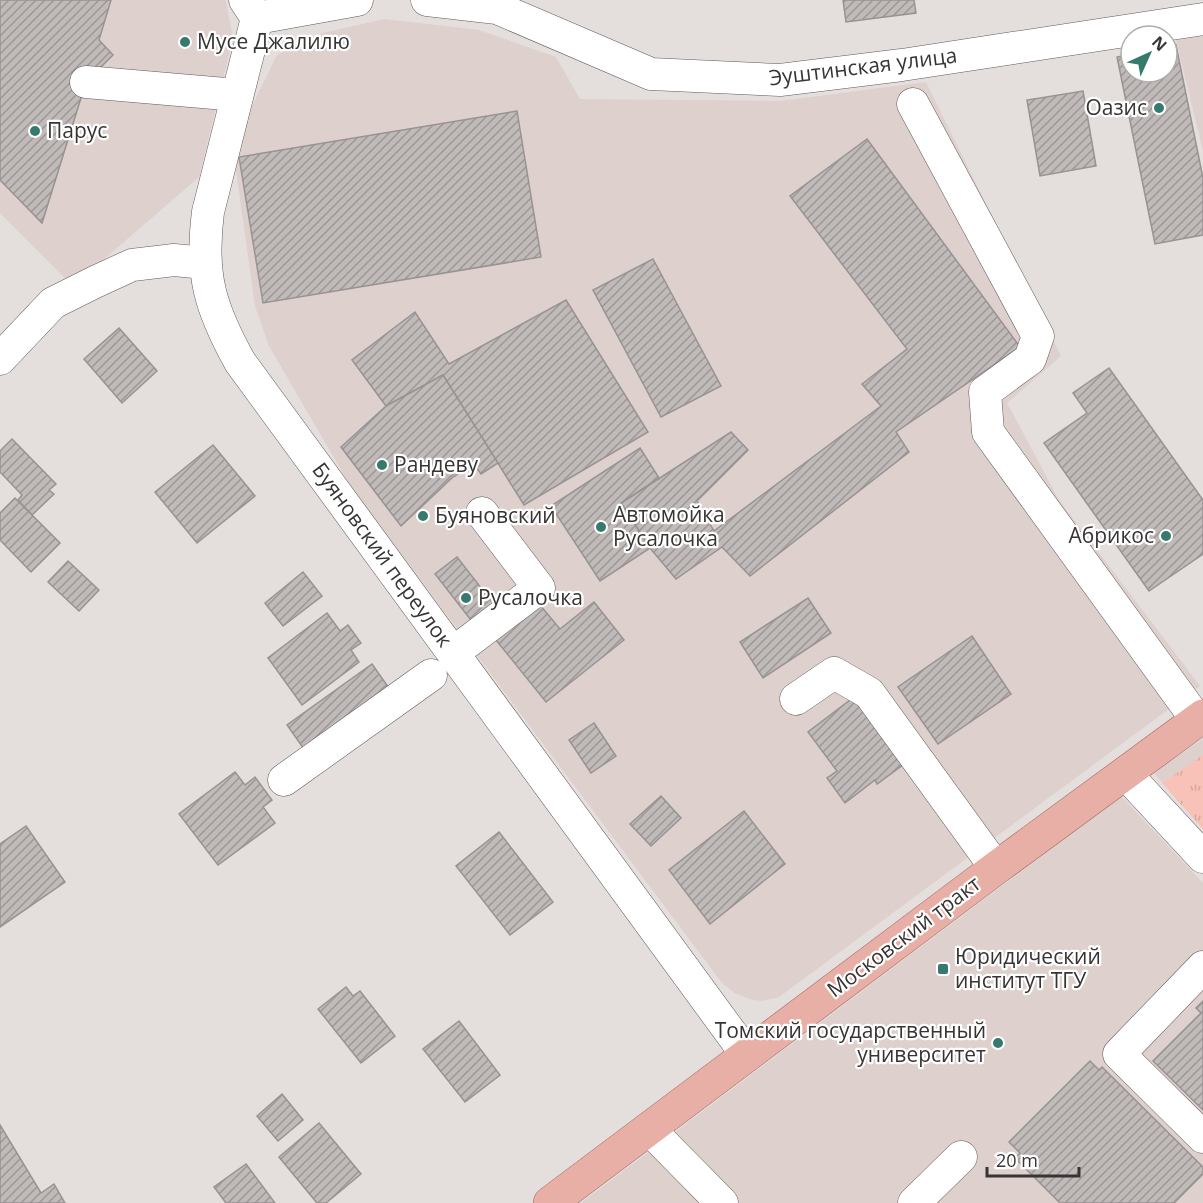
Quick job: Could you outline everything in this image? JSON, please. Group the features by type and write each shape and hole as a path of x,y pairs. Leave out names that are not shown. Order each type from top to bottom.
{"main road":[{"name":"Московский тракт","path":"550,1203 1200,718"}],"street":[{"path":"251,9 357,0"},
{"name":"Эуштинская улица","path":"427,0 497,8 651,74 780,80 902,65 1203,19"},
{"name":"Буяновский переулок","path":"251,9 237,95 208,212 205,237 207,285 215,313 240,362 747,1055"},
{"path":"86,82 237,95"},
{"path":"914,104 1038,336 1030,359 985,392 988,432 1200,718"},
{"path":"0,359 53,303 95,282 132,265 174,260 205,263"},
{"path":"453,653 539,588 482,513"},
{"path":"796,699 834,673 869,693 996,868"},
{"path":"284,780 431,675"},
{"path":"1125,773 1203,857"},
{"path":"1203,967 1119,1054 1203,1137"},
{"path":"649,1129 722,1203"},
{"path":"914,1203 961,1157"}],"shaded area":[{"path":"0,0 225,0 226,2 233,38 199,177 73,286 0,213"},
{"path":"384,19 479,30 556,57 580,99 781,101 926,82 1061,356 1007,403 1059,500 1200,686 779,997 762,1001 749,999 735,993 722,983 351,487 269,346 255,306 234,156 253,104 277,55 323,33"},
{"path":"1203,36 1203,151 1179,52 1179,40"},
{"path":"1203,739 1203,829 1153,772"},
{"name":"Томский государственный университет","path":"1121,796 1203,883 1203,1203 581,1203"}],"green space":[{"path":"1203,755 1203,829 1162,783"}],"building":[{"name":"Парус","path":"0,0 111,0 99,40 113,55 86,82 42,223 0,180"},
{"path":"843,0 914,0 916,13 846,22"},
{"path":"1179,60 1203,178 1203,235 1155,244 1122,84 1179,84"},
{"path":"1083,91 1096,166 1040,176 1027,100"},
{"path":"517,111 541,257 263,303 239,157"},
{"path":"867,139 1020,347 896,432 909,452 750,576 722,547 676,579 650,548 621,503 731,432 748,450 697,501 714,531 881,406 862,384 907,349 790,196"},
{"path":"653,259 721,386 661,417 593,290"},
{"path":"566,300 648,432 524,505 443,375 386,406 352,360 415,312 449,364"},
{"path":"119,328 157,371 122,403 84,359"},
{"path":"1109,368 1203,500 1203,554 1149,591 1044,443 1087,413 1073,393"},
{"path":"443,375 498,463 481,474 474,464 453,477 401,526 341,447 386,406"},
{"path":"12,439 56,484 49,490 54,494 32,515 18,500 22,495 0,472 0,451"},
{"path":"213,445 255,496 197,543 155,492"},
{"name":"Автомойка Русалочка","path":"640,448 659,478 621,503 650,548 600,581 551,506"},
{"path":"15,498 60,543 31,572 0,540 0,513"},
{"path":"457,557 496,607 474,624 435,574"},
{"path":"68,561 99,590 79,611 48,582"},
{"path":"303,572 322,596 283,626 265,603"},
{"path":"808,598 831,633 763,678 740,642"},
{"path":"594,602 624,640 546,702 496,640 540,605 560,629"},
{"path":"327,613 340,631 348,625 361,643 351,650 359,662 302,705 268,658"},
{"path":"972,636 1011,694 938,744 898,687"},
{"path":"372,664 391,691 306,752 287,725"},
{"path":"854,697 904,764 877,784 875,780 845,803 827,778 837,771 808,732"},
{"path":"594,723 616,756 591,773 569,740"},
{"path":"235,772 245,785 255,777 272,800 263,807 275,823 218,865 179,814"},
{"path":"661,796 681,818 651,846 630,824"},
{"path":"744,811 785,864 710,924 669,870"},
{"path":"26,826 65,882 0,927 0,844"},
{"path":"499,832 553,902 510,935 456,866"},
{"path":"346,987 353,996 360,991 395,1036 361,1063 318,1009"},
{"path":"1203,1001 1203,1110 1153,1061 1201,1013 1196,1008"},
{"path":"459,1021 500,1075 465,1102 423,1049"},
{"path":"1090,1061 1099,1070 1102,1067 1203,1167 1203,1174 1174,1203 1060,1203 1015,1158 1020,1153 1009,1142"},
{"path":"282,1094 303,1120 278,1141 257,1116"},
{"path":"319,1123 361,1174 326,1203 317,1203 279,1157"},
{"path":"0,1125 41,1193 54,1184 65,1203 0,1203"},
{"path":"246,1164 275,1203 226,1203 214,1187"}],"place":[{"name":"Мусе Джалилю","path":"185,42"},
{"name":"Оазис","path":"1159,108"},
{"name":"Парус","path":"35,131"},
{"name":"Рандеву","path":"382,465"},
{"name":"Буяновский","path":"423,516"},
{"name":"Автомойка Русалочка","path":"601,527"},
{"name":"Абрикос","path":"1166,536"},
{"name":"Русалочка","path":"466,598"},
{"name":"Юридический институт ТГУ","path":"943,969"},
{"name":"Томский государственный университет","path":"998,1043"}]}
